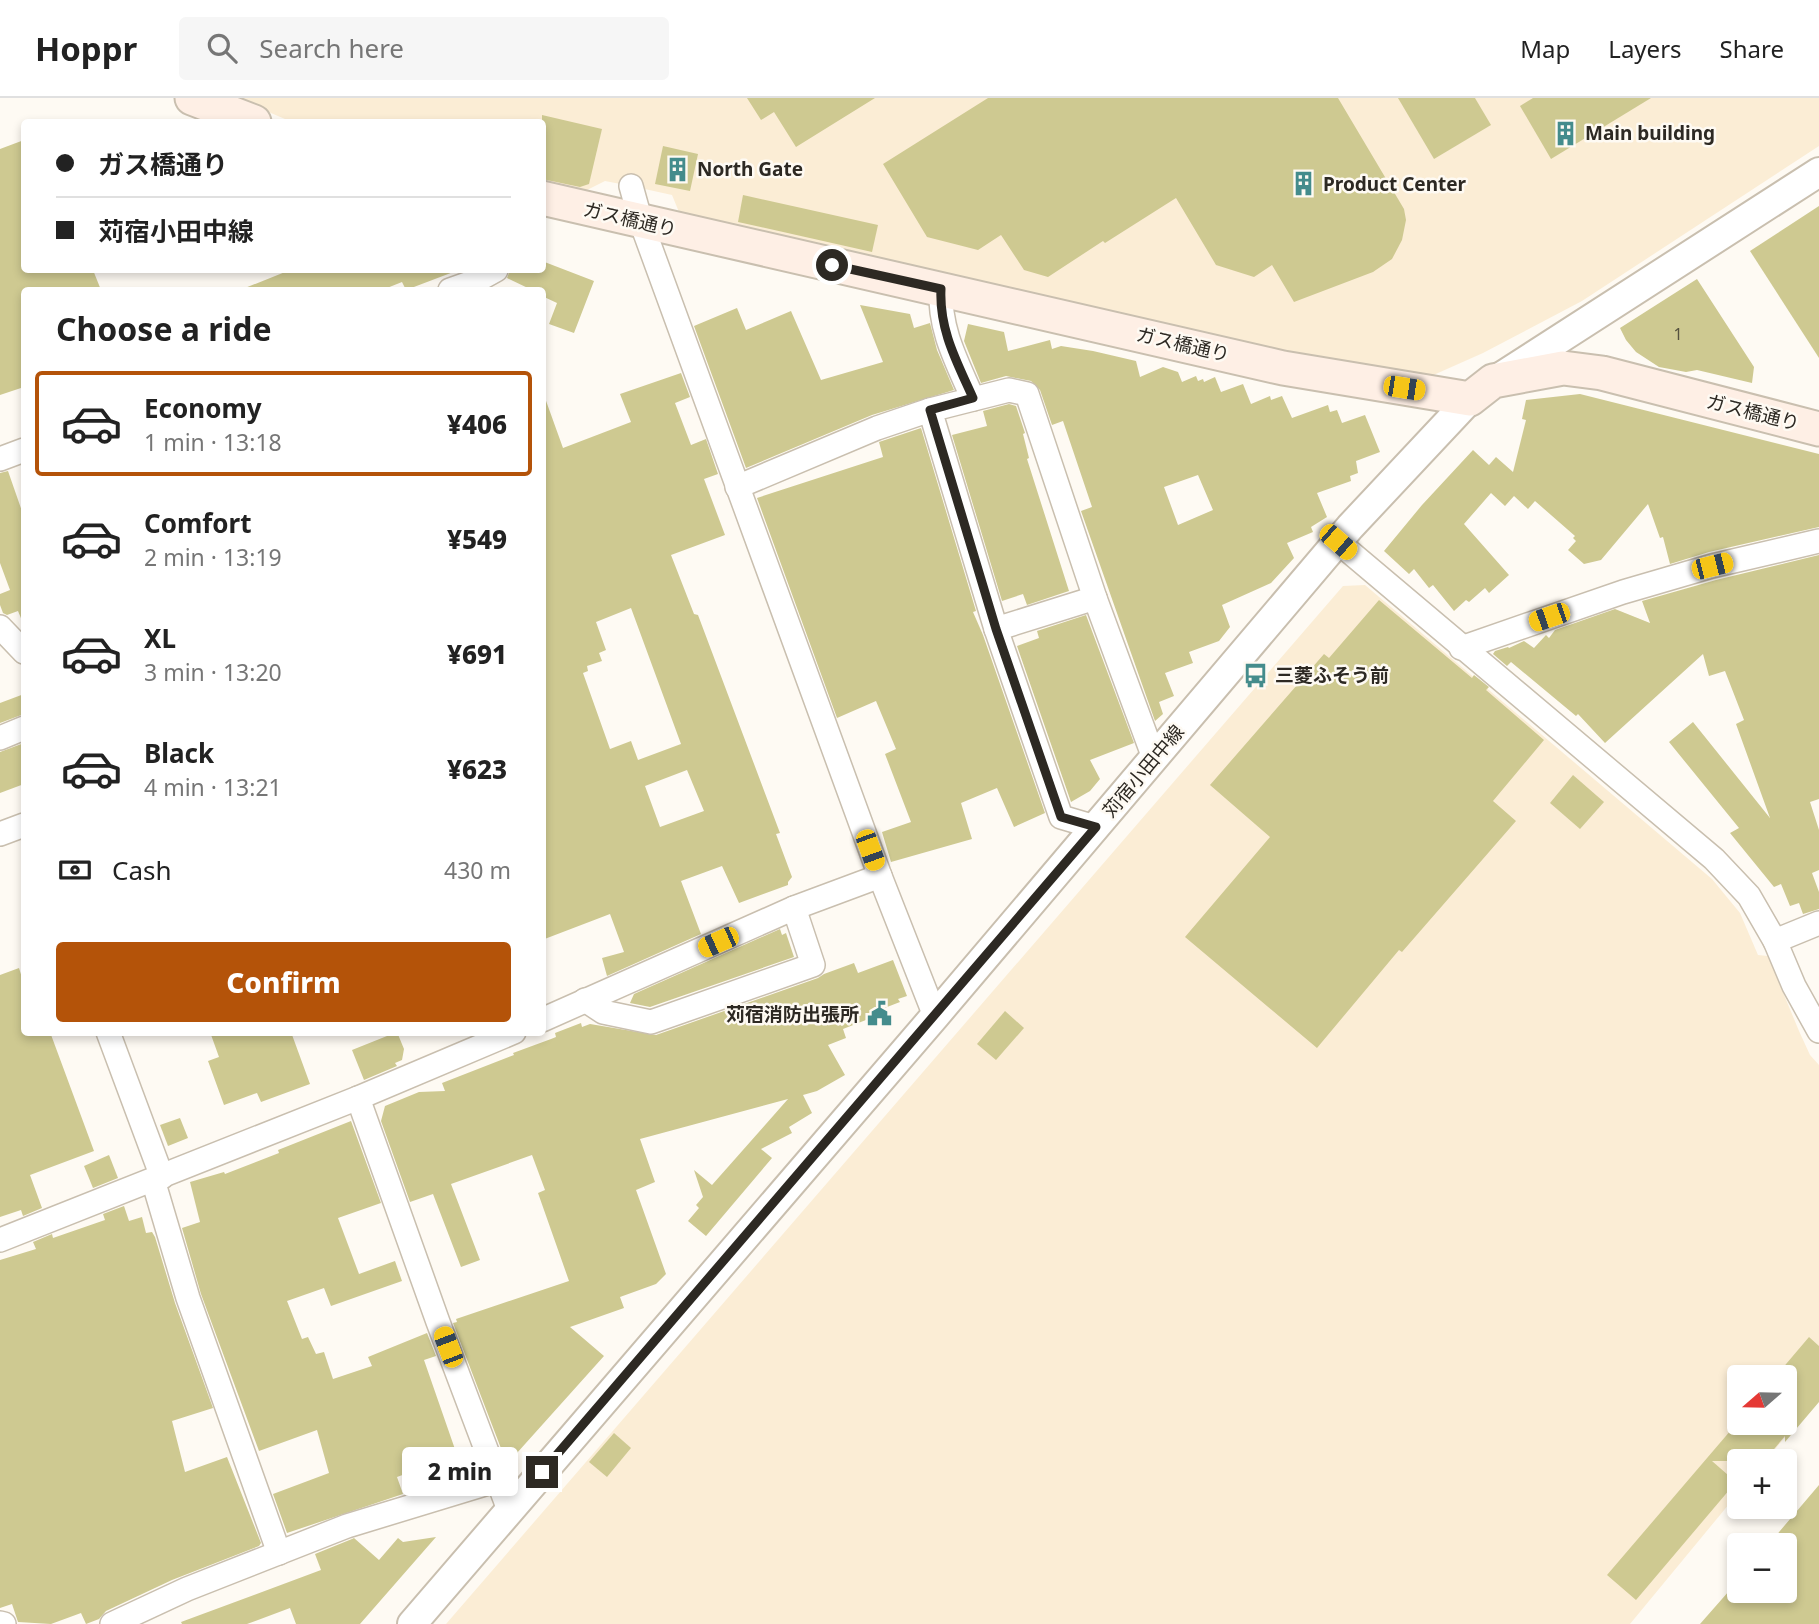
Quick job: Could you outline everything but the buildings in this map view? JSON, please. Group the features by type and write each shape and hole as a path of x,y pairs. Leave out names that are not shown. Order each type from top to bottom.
{"main road":[{"path":"192,98 246,119"},
{"name":"ガス橋通り","path":"546,199 1283,368 1482,390 1563,368 1602,373 1819,429"}],"street":[{"name":"苅宿小田中線","path":"412,1624 1338,542 1482,390 1819,172"},
{"path":"631,186 641,222 737,487 880,876 935,1016"},
{"path":"458,287 491,273"},
{"path":"941,289 943,327 973,398"},
{"path":"737,487 877,428 930,410 1009,390 1027,394 1094,598 1154,758"},
{"path":"930,410 996,629 1061,817 1096,827"},
{"path":"0,459 21,451"},
{"path":"1461,648 1623,592 1712,566 1819,541"},
{"path":"1338,542 1714,859 1749,896 1775,941 1794,986 1819,1031"},
{"path":"996,629 1094,598"},
{"path":"0,738 21,729"},
{"path":"0,834 21,826"},
{"path":"546,1018 794,908 880,876"},
{"path":"585,1000 603,1012 651,1022 813,965 794,908"},
{"path":"1775,941 1819,923"},
{"path":"108,1036 158,1178 188,1298 279,1553"},
{"path":"0,1240 358,1098 505,1036"},
{"path":"358,1098 509,1510"},
{"path":"112,1624 187,1589 348,1526 498,1480"}],"shaded area":[{"path":"236,98 1819,98 1819,146 1582,301 1483,353 1429,377 1270,354 681,217 672,195 631,186 605,181 575,196 546,189 546,119 285,119"},
{"path":"1365,585 1712,879 1740,913 1758,955 1768,956 1810,1055 1819,1065 1819,1397 1797,1423 1797,1365 1727,1365 1727,1435 1787,1435 1775,1449 1727,1449 1727,1507 1630,1624 446,1624 1343,586"}],"place":[{"name":"Main building","path":"1565,133"},
{"name":"North Gate","path":"677,169"},
{"name":"Product Center","path":"1303,184"},
{"name":"三菱ふそう前","path":"1255,675"},
{"name":"苅宿消防出張所","path":"879,1014"}],"route":[{"path":"542,1472 1096,827 1061,817 996,629 930,410 973,398 943,327 941,289 832,265"}]}
